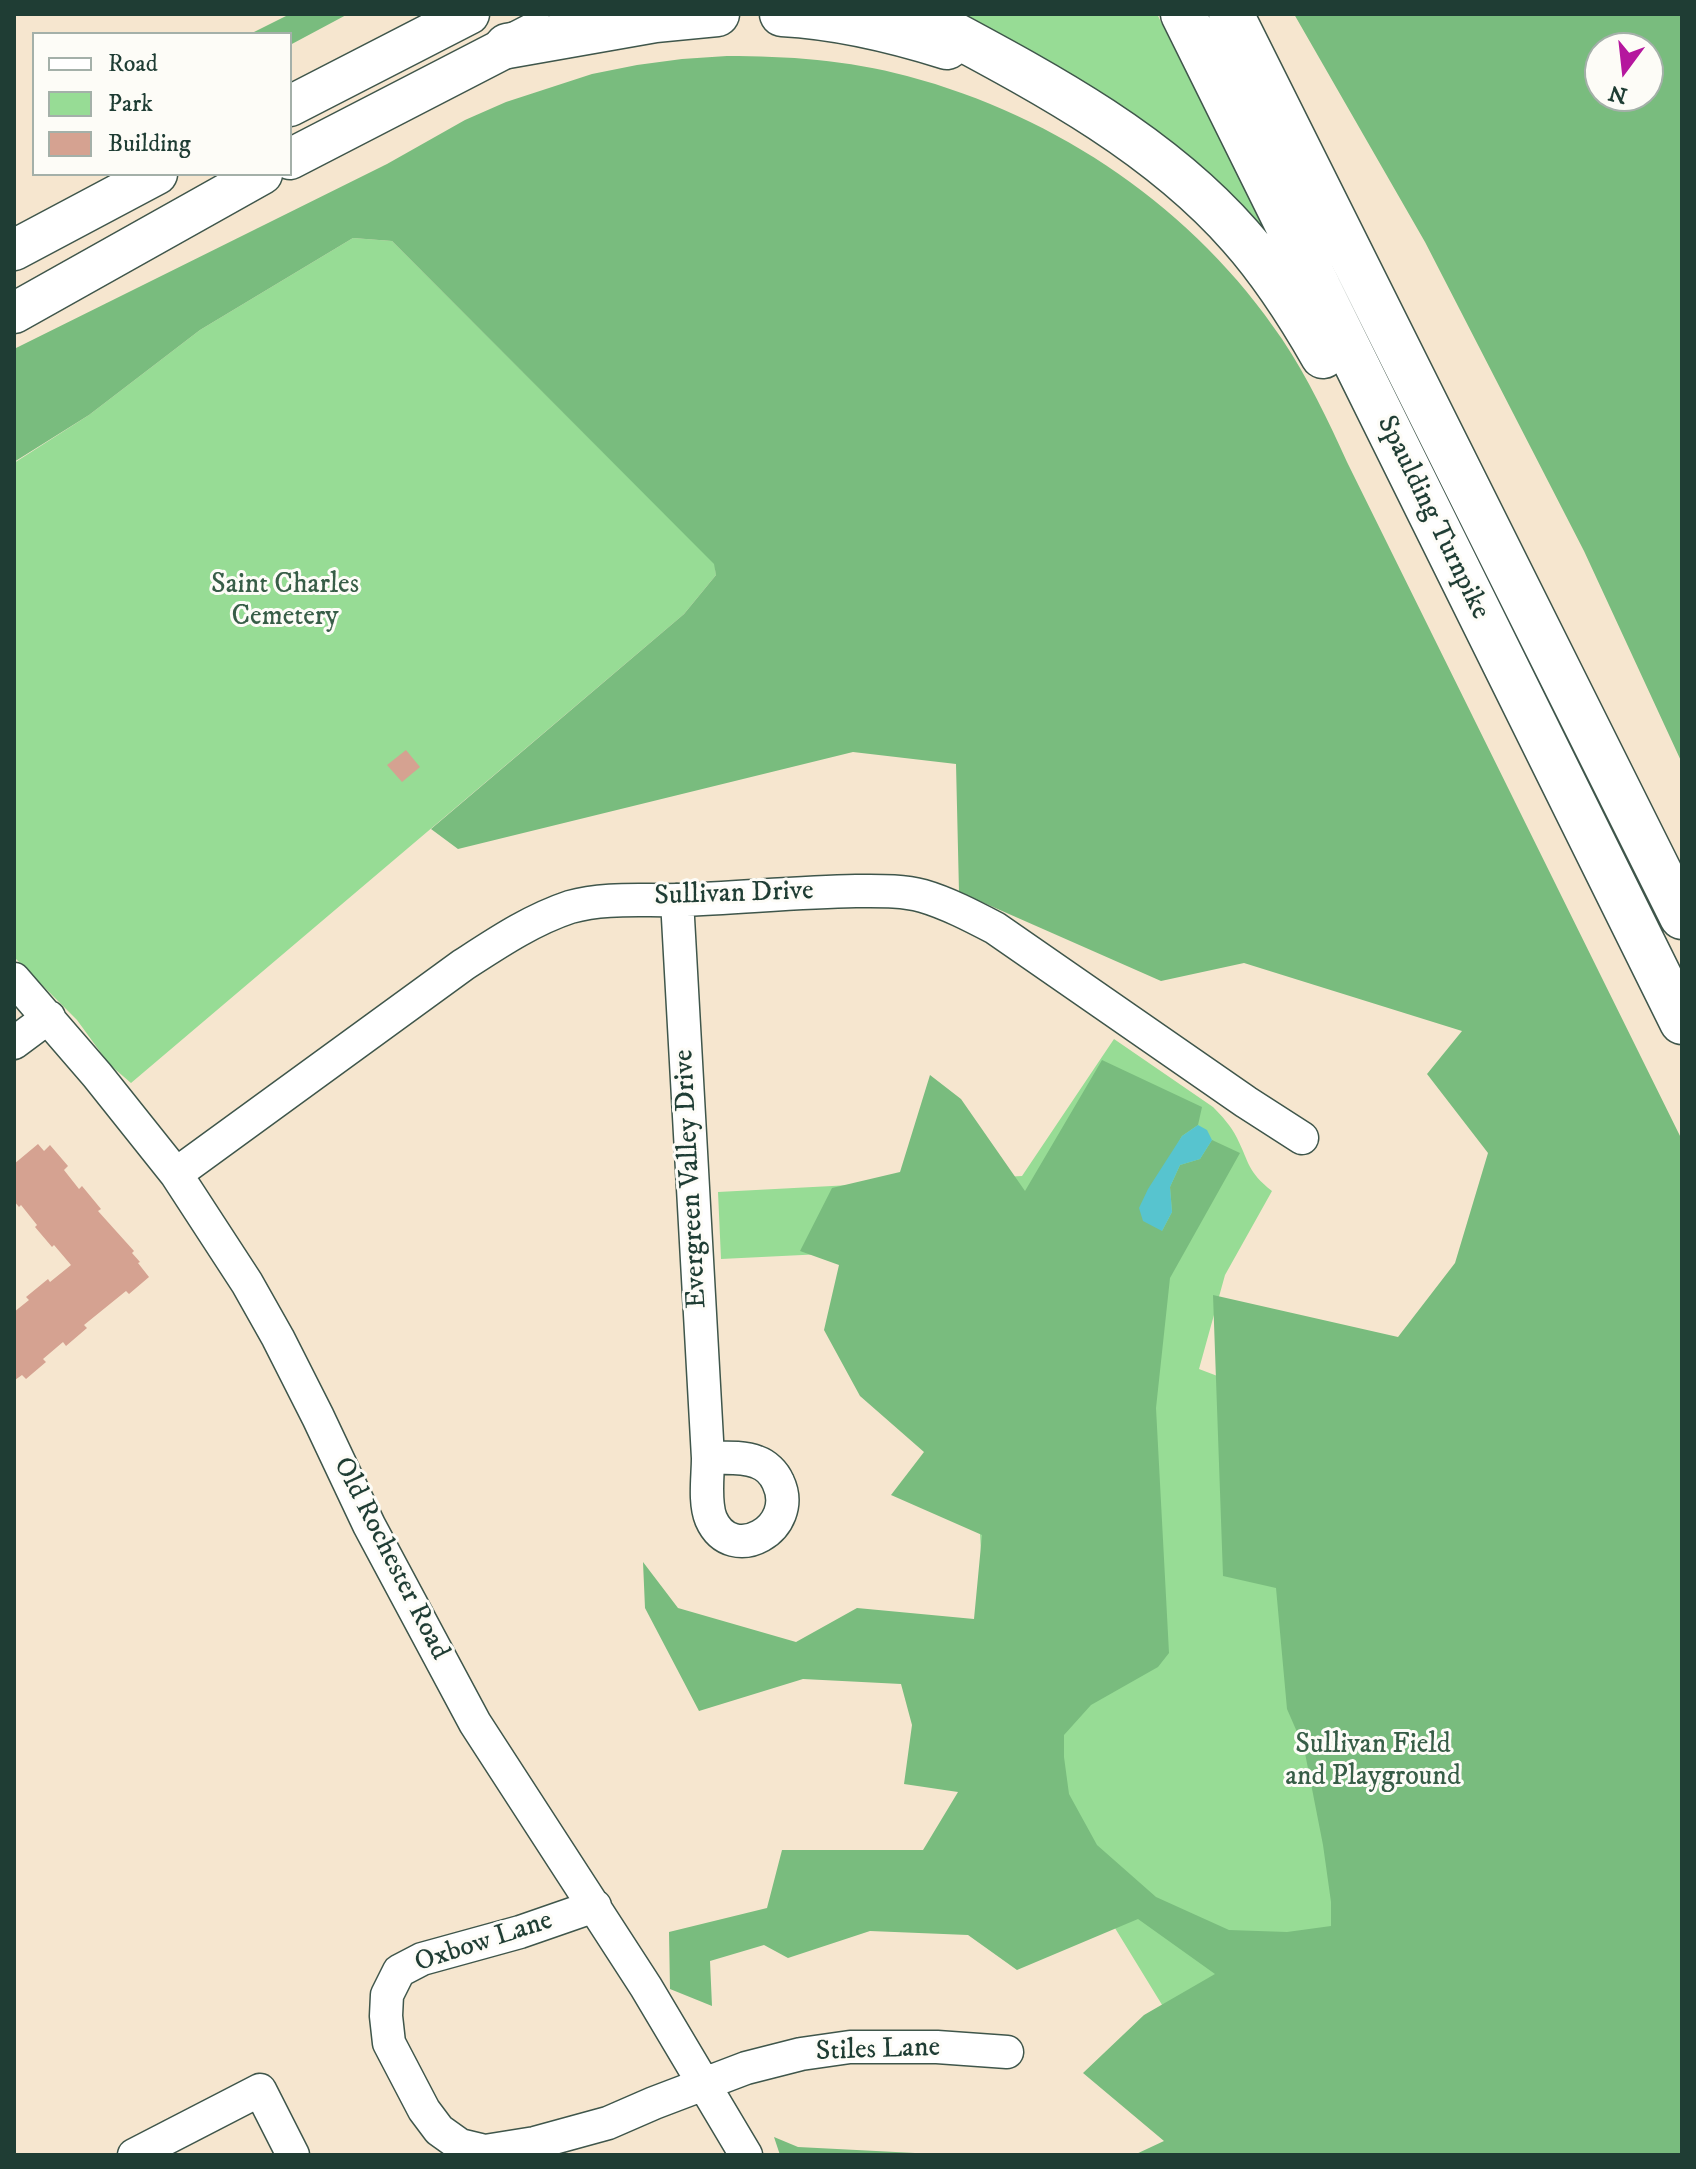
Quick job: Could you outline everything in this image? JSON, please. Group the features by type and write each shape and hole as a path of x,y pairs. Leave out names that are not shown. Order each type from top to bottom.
{"highway":[{"path":"507,46 655,20 717,14"},
{"path":"782,14 877,27 994,58"},
{"path":"916,14 1076,102 1178,176 1215,210 1240,236 1291,304 1376,444 1424,503"},
{"name":"Spaulding Turnpike","path":"1183,14 1682,1022"},
{"name":"Spaulding Turnpike","path":"1231,14 1682,917"}],"main road":[{"path":"292,105 469,14"},
{"path":"292,158 572,14"},
{"path":"14,250 153,176"},
{"path":"14,313 258,176"}],"street":[{"name":"Sullivan Drive","path":"176,1174 463,965 505,937 550,914 574,906 624,899 677,900 824,891 897,891 923,896 972,915 1302,1138"},
{"name":"Evergreen Valley Drive","path":"677,900 708,1458"},
{"name":"Old Rochester Road","path":"14,979 49,1017 176,1174 247,1283 278,1338 369,1525 475,1723 595,1906 746,2155"},
{"path":"14,1043 49,1017"},
{"name":"Oxbow Lane","path":"595,1906 520,1932 422,1959 399,1971 387,1995 389,2043 424,2110 439,2130 460,2145 485,2151 522,2146 608,2123 705,2083"},
{"name":"Stiles Lane","path":"705,2083 746,2068 801,2054 850,2047 937,2047 1007,2052"},
{"path":"134,2155 260,2090 293,2155"}],"green space":[{"path":"290,14 348,14 292,44 292,32 254,32"},
{"path":"933,14 1157,14 1279,257"},
{"path":"1294,14 1682,14 1682,763 1584,551 1425,242"},
{"path":"727,56 817,60 862,66 963,93 1017,116 1069,143 1165,209 1208,249 1247,292 1282,339 1317,399 1682,1140 1682,2155 1134,2155 1164,2141 1083,2073 1144,2015 1215,1974 1138,1919 1017,1970 968,1935 870,1931 788,1958 764,1945 710,1961 712,2006 670,1989 669,1932 767,1908 782,1850 923,1850 958,1792 904,1784 912,1725 901,1684 803,1679 699,1711 645,1608 643,1562 678,1608 796,1642 857,1608 974,1619 982,1535 891,1495 924,1452 860,1396 824,1330 839,1265 800,1251 832,1188 900,1172 930,1075 961,1099 1025,1191 1102,1060 1202,1107 1198,1125 1182,1136 1169,1159 1162,1231 1172,1212 1170,1187 1180,1165 1200,1159 1212,1140 1240,1153 1170,1278 1156,1408 1169,1653 1158,1667 1091,1705 1064,1735 1069,1794 1097,1845 1156,1897 1229,1930 1287,1932 1331,1926 1331,1902 1304,1748 1287,1709 1276,1588 1223,1576 1213,1295 1398,1337 1455,1263 1488,1153 1427,1074 1462,1031 1244,963 1161,981 959,892 956,764 853,752 458,849 431,829 684,614 716,575 714,564 392,241 353,238 200,330 89,415 14,462 14,349 506,102 592,74 682,59"},
{"name":"Saint Charles Cemetery","path":"353,238 392,241 715,564 716,575 684,614 131,1083 109,1064 77,1020 14,957 14,463 89,415 200,330"},
{"name":"Sullivan Field and Playground","path":"1114,1039 1213,1107 1235,1134 1253,1172 1272,1191 1225,1275 1199,1369 1443,1462 1682,2155 1254,2155 990,1724 965,1247 721,1259 718,1192 1022,1176"},
{"path":"774,2137 798,2147 954,2155 780,2155"}],"water":[{"path":"1198,1125 1207,1130 1212,1140 1200,1159 1180,1165 1170,1187 1172,1212 1162,1231 1143,1221 1139,1208 1182,1136"}],"building":[{"path":"406,750 420,767 402,782 387,765"},
{"path":"38,1144 44,1151 50,1145 68,1166 64,1170 101,1209 98,1211 134,1251 132,1253 149,1277 129,1294 126,1291 84,1325 87,1328 66,1346 63,1342 26,1379 22,1375 15,1380 14,1312 29,1300 26,1297 71,1265 35,1227 37,1225 21,1205 19,1207 14,1201 14,1164"}]}
